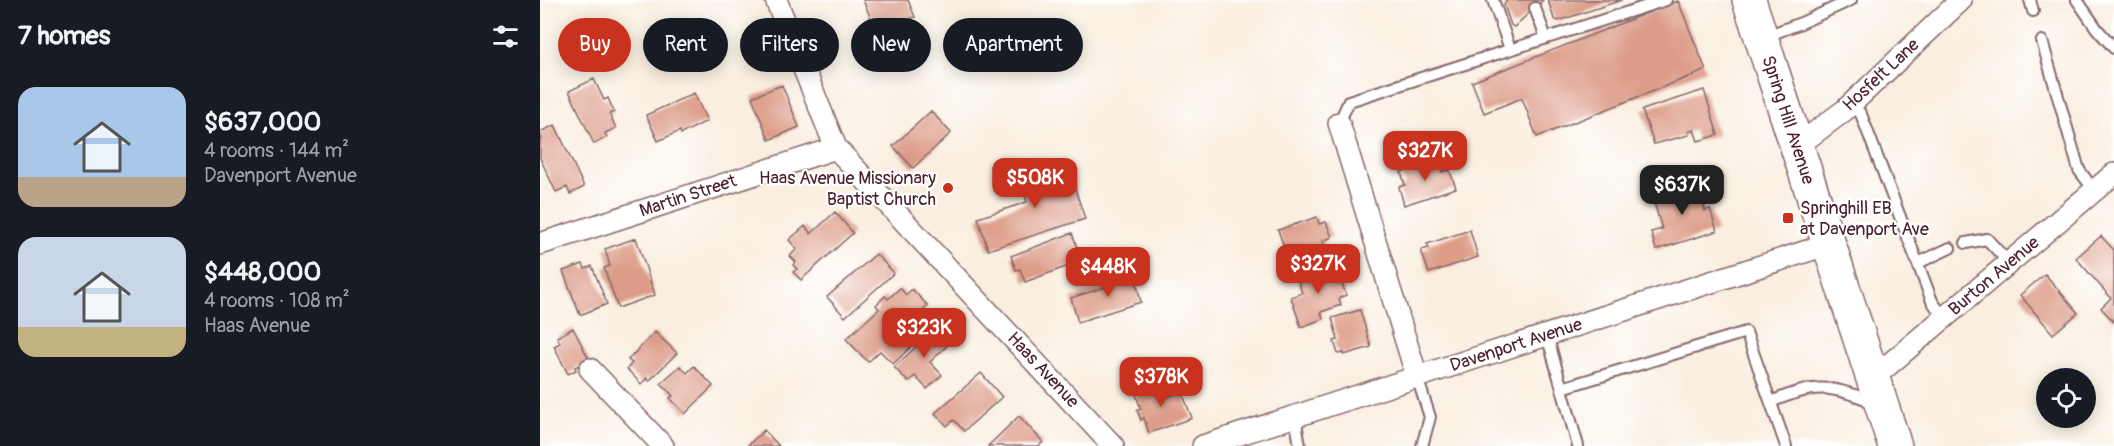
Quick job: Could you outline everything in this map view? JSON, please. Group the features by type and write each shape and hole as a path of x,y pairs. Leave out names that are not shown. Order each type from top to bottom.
{"main road":[{"name":"Spring Hill Avenue","path":"1749,0 1895,446"}],"street":[{"name":"Haas Avenue","path":"776,0 836,148 1113,446"},
{"name":"Hosfelt Lane","path":"1797,146 1851,104 1960,0"},
{"path":"1339,123 1417,377"},
{"name":"Martin Street","path":"540,244 836,148"},
{"name":"Burton Avenue","path":"1877,391 1944,318 2114,174"},
{"name":"Davenport Avenue","path":"1203,446 1829,244"},
{"path":"590,369 663,446"}],"lane":[{"path":"1493,0 1510,49"},
{"path":"1339,123 1349,101 1666,0"},
{"path":"2077,0 2097,29 2114,48"},
{"path":"1761,38 1801,23 1846,1"},
{"path":"1535,8 1546,38"},
{"path":"2042,41 2079,170 2094,190"},
{"path":"1851,104 1862,114 1932,301 1944,318"},
{"path":"1966,243 1987,239 2009,263"},
{"path":"1918,263 1950,248"},
{"path":"1562,388 1746,332 1786,446"},
{"path":"1547,335 1578,446"},
{"path":"1417,377 1430,417 1422,446"},
{"path":"1771,402 1803,389 1822,387 1877,391"},
{"path":"1295,416 1300,446"}],"building":[{"path":"863,0 908,0 915,17 912,18 871,18"},
{"path":"1507,0 1543,0 1514,27 1511,25 1504,5"},
{"path":"1548,0 1622,0 1558,21 1554,19"},
{"path":"1678,1 1706,70 1537,137 1522,98 1484,113 1472,82"},
{"path":"594,79 604,100 608,98 614,112 609,114 616,128 605,133 607,137 594,144 569,91"},
{"path":"782,85 799,127 769,140 752,97"},
{"path":"1704,90 1718,135 1698,141 1694,130 1688,132 1689,135 1654,144 1642,110"},
{"path":"694,93 707,121 681,134 680,131 658,141 646,115"},
{"path":"931,111 951,133 913,168 893,146"},
{"path":"555,125 584,187 570,194 567,187 556,192 540,158 540,139 542,139 540,132"},
{"path":"1438,160 1442,172 1449,169 1456,188 1404,205 1399,187 1405,185 1401,172"},
{"path":"1067,164 1085,219 988,250 978,218 1027,202 1020,179"},
{"path":"1701,181 1708,203 1703,204 1705,211 1710,209 1717,231 1656,250 1651,232 1662,229 1652,196"},
{"path":"835,212 853,233 801,280 793,272 797,269 793,265 796,262 790,256 797,249 789,240 805,226 811,234"},
{"path":"1317,217 1319,224 1326,222 1332,237 1323,241 1324,245 1288,258 1278,230"},
{"path":"1470,230 1478,257 1429,273 1421,250 1429,248 1427,244"},
{"path":"1072,233 1082,261 1025,282 1020,269 1016,270 1011,256"},
{"path":"2101,236 2114,250 2114,322 2101,308 2111,298 2076,258"},
{"path":"636,238 655,295 618,308 604,268 610,266 605,249"},
{"path":"876,254 894,273 845,317 827,297"},
{"path":"583,264 585,269 592,266 607,304 580,315 563,271"},
{"path":"1331,265 1334,273 1338,272 1346,295 1339,298 1341,305 1321,312 1323,319 1301,327 1291,297 1302,293 1297,277"},
{"path":"1133,269 1141,302 1078,322 1071,298 1118,283 1115,275"},
{"path":"2045,274 2078,313 2053,334 2020,295"},
{"path":"900,288 906,295 912,289 928,306 901,332 913,345 893,364 880,351 868,362 846,339 879,309 876,305 885,296 888,299"},
{"path":"1360,310 1371,347 1344,355 1344,353 1338,354 1334,341 1338,340 1332,318"},
{"path":"938,327 952,341 930,362 942,375 927,389 915,376 908,382 894,367"},
{"path":"573,328 591,363 582,368 580,365 575,367 576,370 568,374 554,346 560,343 557,337"},
{"path":"655,332 677,353 649,381 647,378 641,384 627,369 632,363 628,360"},
{"path":"680,366 687,373 694,366 713,386 685,414 670,398 673,396 661,383"},
{"path":"981,373 1002,397 964,431 954,420 947,426 935,413"},
{"path":"1162,382 1167,397 1182,392 1192,418 1149,433 1144,418 1141,420 1137,410 1141,409 1135,392"},
{"path":"1019,416 1043,442 1039,446 988,446"},
{"path":"764,430 779,446 747,446 758,436"}],"place":[{"name":"Haas Avenue Missionary Baptist Church","path":"948,188"},
{"name":"Springhill EB at Davenport Ave","path":"1788,218"}]}
